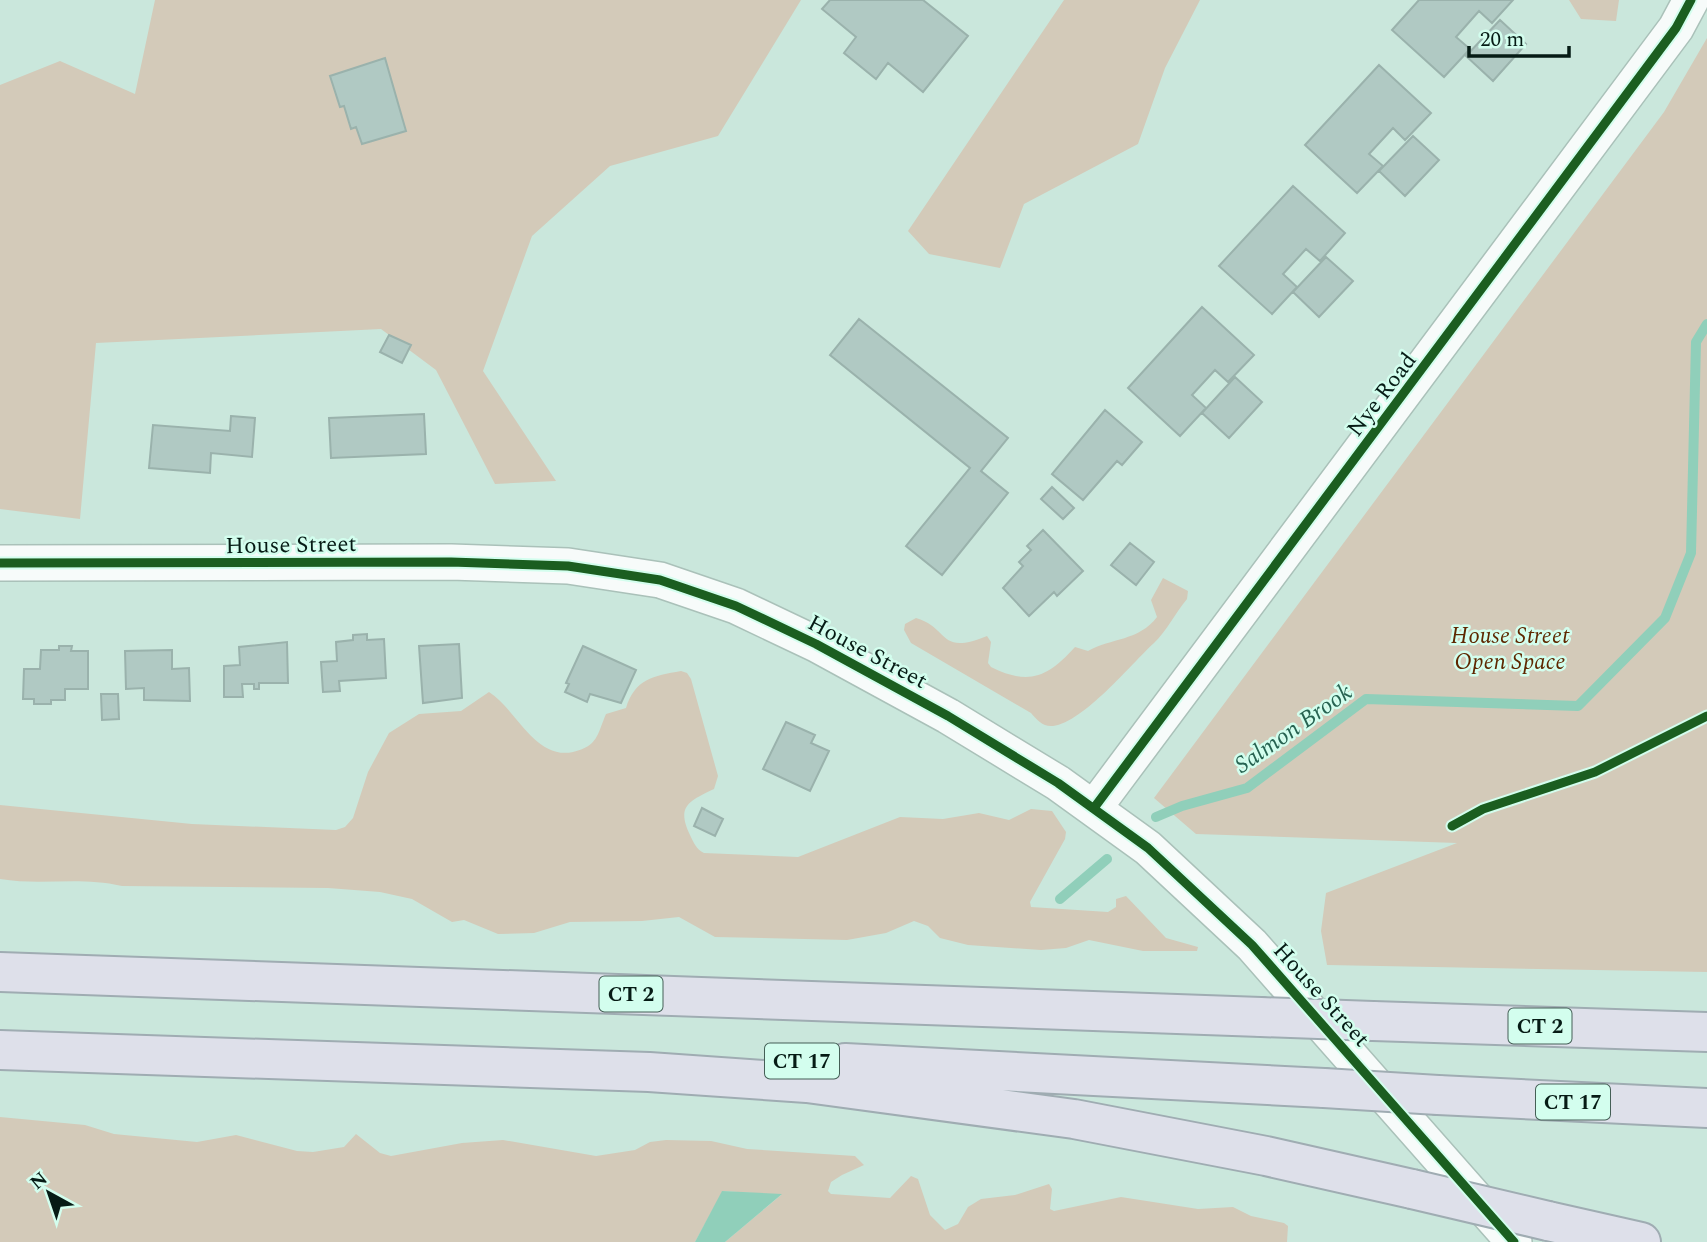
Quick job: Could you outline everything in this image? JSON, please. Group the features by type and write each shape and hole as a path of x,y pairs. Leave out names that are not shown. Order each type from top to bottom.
{"highway":[{"name":"CT 2","path":"0,972 1707,1032"},
{"path":"0,1050 675,1073 847,1087 1112,1126 1412,1189 1641,1242"},
{"name":"CT 17","path":"280,1060 409,1051 583,1050 1707,1108"}],"street":[{"name":"Nye Road","path":"1094,808 1508,257 1676,28 1691,0"},
{"name":"House Street","path":"0,563 497,563 591,568 660,580 736,606 827,650 948,716 1094,808 1186,881 1252,944 1514,1242"}],"green space":[{"path":"155,0 801,0 718,136 610,166 532,236 483,371 556,481 495,484 436,370 381,329 96,343 80,519 0,509 0,85 60,61 135,94"},
{"path":"1064,0 1200,0 1165,68 1138,144 1024,204 1000,268 929,254 908,231"},
{"path":"1569,0 1619,0 1616,21 1581,19"},
{"name":"House Street Open Space","path":"1707,38 1707,972 1327,965 1321,931 1326,893 1457,843 1196,834 1154,798 1664,112"},
{"path":"1163,578 1188,591 1187,599 1163,633 1093,704 1065,722 1053,726 1043,724 1031,713 911,643 904,630 905,624 916,618 927,622 952,642 960,643 987,636 991,642 988,663 991,667 1016,676 1037,675 1047,672 1075,647 1088,651 1133,635 1150,625 1157,617 1151,600"},
{"path":"681,671 687,673 691,679 718,776 714,789 692,801 685,811 684,817 690,835 697,848 704,853 798,857 900,817 943,819 979,813 1009,820 1031,809 1052,811 1066,832 1065,839 1030,902 1031,907 1108,912 1116,907 1116,899 1126,896 1166,938 1198,947 1197,951 1143,951 1089,940 1066,948 1041,950 968,945 940,938 928,926 914,921 886,933 847,940 715,937 679,917 642,921 570,922 534,933 498,934 464,920 452,922 412,899 380,892 328,888 122,886 90,882 0,879 0,805 192,824 336,830 345,827 353,818 368,772 389,733 419,714 461,711 489,692 527,732 548,749 573,752 592,743 606,714 626,708 634,691 646,680"},
{"path":"0,1117 85,1125 114,1134 197,1142 236,1135 297,1151 313,1152 344,1147 356,1134 380,1153 391,1156 462,1143 503,1140 596,1156 635,1150 650,1142 711,1141 747,1149 855,1156 864,1165 831,1182 828,1191 831,1194 890,1198 911,1176 918,1179 930,1215 945,1230 958,1224 968,1207 981,1199 1015,1195 1049,1184 1052,1189 1050,1209 1054,1211 1121,1197 1198,1209 1233,1207 1251,1216 1284,1223 1288,1226 1287,1242 725,1242 781,1195 723,1191 695,1242 0,1242"}],"shaded area":[{"path":"722,1191 782,1194 725,1242 695,1242"}],"building":[{"path":"830,0 923,0 968,36 923,92 888,63 876,79 844,53 856,37 822,9"},
{"path":"1419,0 1513,0 1492,23 1479,11 1456,37 1470,49 1444,77 1392,30"},
{"path":"1500,20 1526,44 1493,81 1466,56"},
{"path":"385,58 406,131 362,144 356,127 351,129 344,106 340,107 330,76"},
{"path":"1379,65 1431,113 1405,140 1393,128 1369,154 1383,166 1357,193 1305,145"},
{"path":"1413,136 1439,160 1405,196 1379,171"},
{"path":"1293,186 1345,233 1320,261 1306,249 1283,274 1297,287 1272,314 1219,266"},
{"path":"1326,257 1353,281 1319,317 1293,292"},
{"path":"1202,307 1254,355 1228,382 1215,370 1192,395 1206,408 1180,436 1128,388"},
{"path":"859,319 1008,438 981,471 1008,493 942,575 906,546 970,468 830,355"},
{"path":"389,335 411,345 402,363 380,352"},
{"path":"1235,377 1262,402 1229,438 1202,413"},
{"path":"1105,410 1142,442 1122,465 1117,461 1083,500 1052,474"},
{"path":"424,414 426,454 331,458 329,418"},
{"path":"231,416 255,418 252,457 211,453 210,473 149,468 153,425 230,431"},
{"path":"1052,487 1074,508 1063,519 1041,499"},
{"path":"1043,530 1083,571 1057,596 1054,592 1029,616 1003,588 1023,566 1019,562 1031,550 1027,546"},
{"path":"1130,543 1154,562 1136,585 1111,565"},
{"path":"367,634 367,640 384,639 386,678 339,681 340,691 323,692 321,662 337,661 336,642 353,640 353,635"},
{"path":"287,642 288,683 259,683 259,689 254,689 254,684 242,684 243,697 224,697 224,666 240,665 239,647"},
{"path":"459,644 462,698 423,703 419,646"},
{"path":"59,646 72,646 71,651 88,651 88,689 65,689 65,700 51,700 51,704 34,704 34,699 23,699 24,669 40,669 41,650 59,650"},
{"path":"583,646 636,670 621,703 590,694 587,702 565,692 569,684 566,683"},
{"path":"172,650 172,669 189,668 190,701 144,700 144,688 126,689 125,651"},
{"path":"101,694 118,694 119,719 102,720"},
{"path":"786,722 815,735 811,743 829,751 810,791 763,769"},
{"path":"702,808 723,819 715,836 694,826"}],"waterway":[{"name":"Salmon Brook","path":"1156,817 1182,806 1247,788 1366,699 1578,706 1665,618 1691,553 1696,342 1707,324"},
{"name":"Salmon Brook","path":"1060,899 1107,859"}],"cycle path":[{"path":"1094,808 1676,28 1691,0"},
{"path":"0,563 451,562 568,566 660,580 736,606 816,644 948,716 1058,783 1148,848 1252,945 1514,1242"},
{"path":"1452,826 1483,809 1595,772 1707,716"}]}
